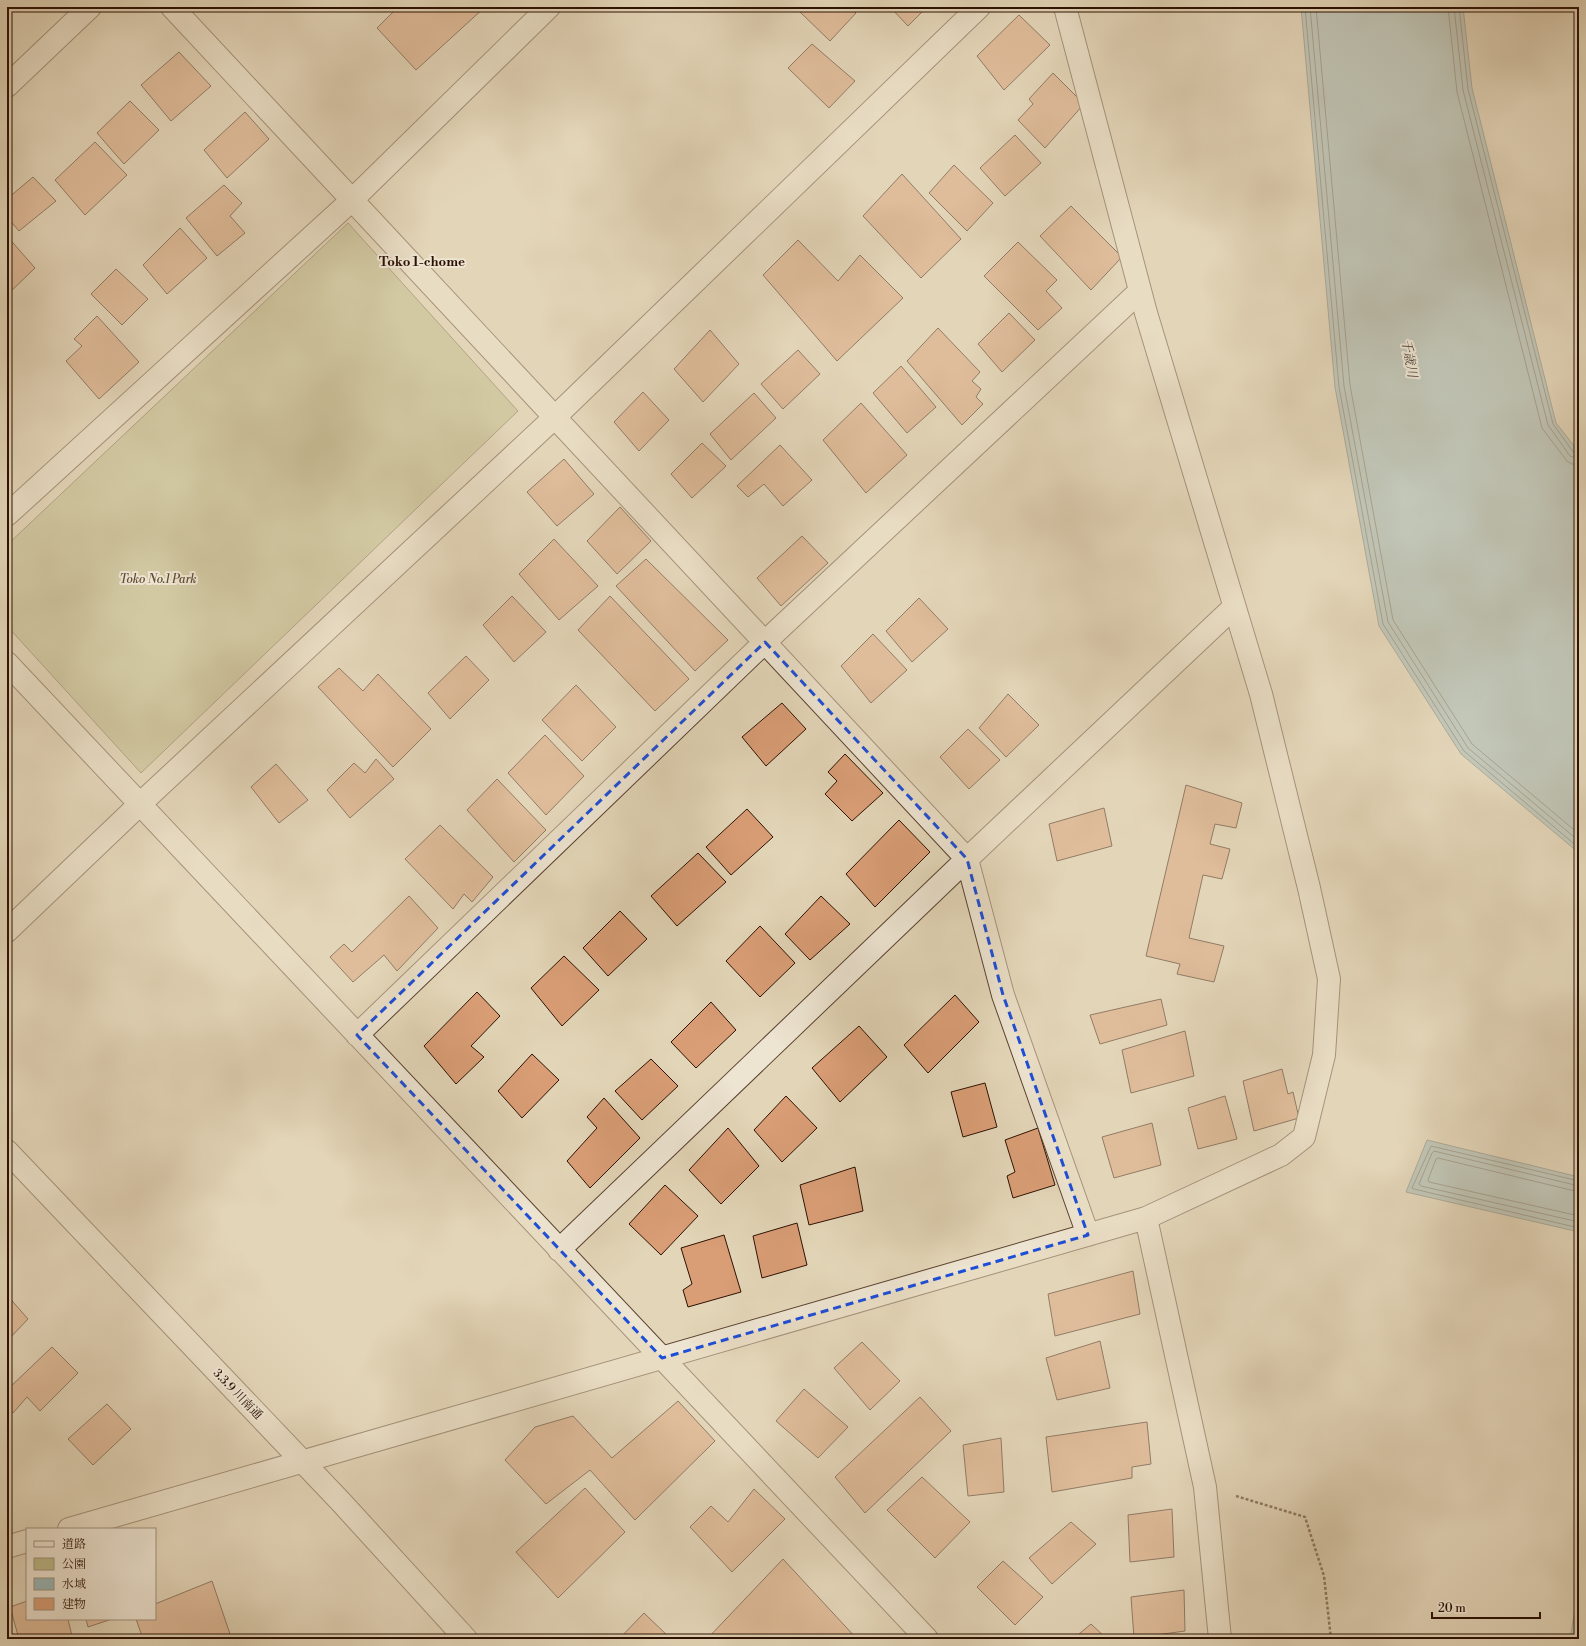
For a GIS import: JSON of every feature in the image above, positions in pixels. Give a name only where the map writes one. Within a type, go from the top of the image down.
[{"type":"street","points":[[7,86],[90,7]]},
{"type":"street","points":[[172,7],[967,859],[1003,995],[1088,1234]]},
{"type":"street","points":[[7,515],[352,200],[549,7]]},
{"type":"street","points":[[7,931],[140,804],[555,417],[979,7]]},
{"type":"street","points":[[72,1528],[1146,1218],[1281,1155],[1304,1137],[1324,1055],[1329,979],[1309,888],[1261,694],[1140,291],[1065,7]]},
{"type":"street","points":[[357,1035],[765,642],[1140,291]]},
{"type":"street","points":[[559,1250],[967,859],[1234,607]]},
{"type":"street","points":[[7,663],[927,1639]]},
{"type":"street","name":"3.3.9 川南通","points":[[7,1151],[303,1462],[466,1639]]},
{"type":"street","points":[[1146,1218],[1205,1487],[1220,1639]]},
{"type":"street","points":[[7,1547],[26,1541]]},
{"type":"path","points":[[1205,1487],[1305,1517],[1324,1576],[1331,1639]]},
{"type":"highlighted area","points":[[765,642],[967,859],[1003,995],[1088,1235],[662,1358],[357,1035]]},
{"type":"green space","name":"Toko No.1 Park","points":[[348,223],[518,411],[141,773],[7,626],[7,545]]},
{"type":"water","name":"千歳川","points":[[1301,7],[1463,7],[1472,88],[1556,423],[1579,452],[1579,853],[1461,754],[1379,626],[1335,387]]},
{"type":"water","points":[[1427,1140],[1579,1177],[1579,1232],[1406,1192]]},
{"type":"water","points":[[1579,1586],[1579,1639],[1570,1639]]},
{"type":"building","points":[[398,7],[485,7],[416,70],[377,28]]},
{"type":"building","points":[[803,7],[850,7],[856,13],[830,41],[799,11]]},
{"type":"building","points":[[890,7],[927,7],[908,26]]},
{"type":"building","points":[[1019,15],[1050,45],[1004,90],[977,56]]},
{"type":"building","points":[[812,44],[855,81],[829,108],[788,68]]},
{"type":"building","points":[[179,52],[211,86],[171,121],[141,85]]},
{"type":"building","points":[[1053,73],[1084,104],[1045,148],[1018,120],[1033,104],[1029,99]]},
{"type":"building","points":[[130,101],[159,130],[124,164],[97,133]]},
{"type":"building","points":[[245,112],[269,139],[227,178],[204,150]]},
{"type":"building","points":[[1015,135],[1041,163],[1005,196],[980,168]]},
{"type":"building","points":[[95,142],[127,175],[85,215],[55,180]]},
{"type":"building","points":[[954,165],[993,203],[967,231],[929,193]]},
{"type":"building","points":[[902,174],[961,239],[921,278],[863,216]]},
{"type":"building","points":[[33,177],[56,201],[19,231],[7,217],[7,199]]},
{"type":"building","points":[[224,185],[242,203],[230,216],[245,233],[217,256],[186,218]]},
{"type":"building","points":[[1071,206],[1122,257],[1091,290],[1040,236]]},
{"type":"building","points":[[180,228],[207,258],[167,294],[143,265]]},
{"type":"building","points":[[7,236],[35,268],[7,295]]},
{"type":"building","points":[[798,240],[838,281],[860,255],[903,298],[837,361],[763,275]]},
{"type":"building","points":[[1018,242],[1057,280],[1046,291],[1062,308],[1038,330],[984,276]]},
{"type":"building","points":[[116,269],[148,299],[122,325],[91,294]]},
{"type":"building","points":[[1009,313],[1035,340],[1002,372],[978,344]]},
{"type":"building","points":[[97,316],[139,362],[99,399],[66,361],[82,346],[74,339]]},
{"type":"building","points":[[938,328],[980,372],[972,381],[981,389],[976,397],[983,404],[962,425],[907,361]]},
{"type":"building","points":[[710,330],[739,364],[703,402],[674,369]]},
{"type":"building","points":[[798,350],[820,374],[783,409],[761,384]]},
{"type":"building","points":[[901,366],[936,407],[907,433],[873,393]]},
{"type":"building","points":[[643,392],[669,420],[639,451],[614,422]]},
{"type":"building","points":[[754,393],[776,418],[731,460],[710,434]]},
{"type":"building","points":[[861,403],[907,455],[866,493],[823,440]]},
{"type":"building","points":[[702,443],[726,466],[692,498],[671,474]]},
{"type":"building","points":[[780,445],[812,480],[783,506],[764,484],[748,497],[737,486]]},
{"type":"building","points":[[564,459],[594,494],[557,526],[527,492]]},
{"type":"building","points":[[620,507],[651,541],[617,574],[587,541]]},
{"type":"building","points":[[802,536],[828,563],[781,606],[757,578]]},
{"type":"building","points":[[554,539],[598,586],[559,620],[519,574]]},
{"type":"building","points":[[646,559],[728,640],[695,671],[616,586]]},
{"type":"building","points":[[512,596],[546,632],[514,662],[483,625]]},
{"type":"building","points":[[610,596],[689,679],[655,711],[578,630]]},
{"type":"building","points":[[919,598],[948,629],[912,662],[886,631]]},
{"type":"building","points":[[873,634],[907,670],[871,703],[841,666]]},
{"type":"building","points":[[466,656],[489,680],[450,719],[428,693]]},
{"type":"building","points":[[339,668],[363,691],[378,674],[431,729],[393,767],[318,687]]},
{"type":"building","points":[[576,685],[616,727],[582,761],[542,720]]},
{"type":"building","points":[[1008,694],[1039,725],[1006,757],[979,728]]},
{"type":"building","points":[[782,703],[806,729],[766,766],[742,737]]},
{"type":"building","points":[[968,729],[1000,760],[969,789],[940,757]]},
{"type":"building","points":[[545,735],[584,776],[546,815],[508,773]]},
{"type":"building","points":[[845,754],[883,793],[852,821],[825,794],[837,781],[828,772]]},
{"type":"building","points":[[376,759],[394,779],[350,818],[327,790],[354,763],[365,773]]},
{"type":"building","points":[[276,764],[308,800],[279,823],[251,787]]},
{"type":"building","points":[[497,779],[546,830],[514,862],[467,810]]},
{"type":"building","points":[[1186,785],[1242,803],[1236,828],[1215,824],[1210,844],[1230,849],[1222,879],[1203,875],[1189,938],[1224,946],[1214,982],[1177,974],[1180,964],[1146,956]]},
{"type":"building","points":[[1104,808],[1112,846],[1057,861],[1049,824]]},
{"type":"building","points":[[747,809],[773,837],[731,875],[706,847]]},
{"type":"building","points":[[899,820],[930,852],[875,907],[846,874]]},
{"type":"building","points":[[440,825],[493,877],[472,902],[464,894],[453,909],[405,859]]},
{"type":"building","points":[[698,853],[726,882],[677,926],[651,896]]},
{"type":"building","points":[[409,896],[438,928],[397,971],[384,955],[353,982],[330,957],[344,944],[352,952]]},
{"type":"building","points":[[821,896],[850,924],[810,960],[785,934]]},
{"type":"building","points":[[620,911],[647,939],[608,976],[583,948]]},
{"type":"building","points":[[760,926],[795,963],[760,997],[726,961]]},
{"type":"building","points":[[564,956],[599,990],[562,1026],[531,988]]},
{"type":"building","points":[[477,992],[500,1016],[471,1046],[484,1057],[456,1084],[424,1046]]},
{"type":"building","points":[[955,995],[979,1022],[928,1073],[904,1045]]},
{"type":"building","points":[[1161,999],[1167,1025],[1100,1044],[1090,1015]]},
{"type":"building","points":[[711,1002],[736,1030],[696,1068],[671,1042]]},
{"type":"building","points":[[859,1026],[887,1057],[840,1102],[812,1068]]},
{"type":"building","points":[[1185,1031],[1194,1076],[1131,1093],[1122,1050]]},
{"type":"building","points":[[532,1054],[559,1080],[522,1118],[498,1091]]},
{"type":"building","points":[[651,1059],[678,1086],[642,1120],[615,1091]]},
{"type":"building","points":[[1282,1069],[1288,1094],[1293,1092],[1299,1118],[1254,1131],[1243,1081]]},
{"type":"building","points":[[985,1083],[997,1127],[963,1137],[951,1092]]},
{"type":"building","points":[[786,1096],[817,1128],[782,1162],[754,1130]]},
{"type":"building","points":[[1225,1096],[1237,1139],[1198,1149],[1188,1108]]},
{"type":"building","points":[[604,1098],[640,1138],[590,1188],[567,1161],[597,1128],[587,1117]]},
{"type":"building","points":[[1152,1123],[1161,1165],[1114,1178],[1102,1137]]},
{"type":"building","points":[[728,1128],[759,1166],[721,1204],[689,1170]]},
{"type":"building","points":[[1038,1128],[1055,1185],[1013,1198],[1007,1176],[1015,1172],[1005,1140]]},
{"type":"building","points":[[855,1167],[863,1211],[809,1225],[800,1185]]},
{"type":"building","points":[[665,1185],[698,1216],[661,1255],[629,1224]]},
{"type":"building","points":[[797,1223],[807,1265],[762,1278],[753,1236]]},
{"type":"building","points":[[724,1235],[741,1292],[688,1307],[683,1290],[692,1284],[681,1248]]},
{"type":"building","points":[[1133,1271],[1140,1314],[1055,1336],[1048,1294]]},
{"type":"building","points":[[7,1295],[28,1319],[7,1341]]},
{"type":"building","points":[[1100,1341],[1110,1388],[1057,1400],[1046,1358]]},
{"type":"building","points":[[862,1342],[900,1381],[870,1410],[834,1368]]},
{"type":"building","points":[[52,1347],[78,1373],[40,1411],[27,1397],[13,1413],[7,1406],[7,1390]]},
{"type":"building","points":[[804,1389],[848,1427],[818,1458],[776,1421]]},
{"type":"building","points":[[920,1397],[951,1431],[865,1513],[835,1477]]},
{"type":"building","points":[[678,1401],[715,1441],[635,1520],[590,1470],[546,1504],[505,1460],[535,1427],[573,1416],[612,1458]]},
{"type":"building","points":[[107,1404],[131,1429],[93,1465],[68,1439]]},
{"type":"building","points":[[1147,1422],[1151,1464],[1132,1467],[1132,1478],[1052,1492],[1046,1437]]},
{"type":"building","points":[[1001,1438],[1004,1492],[968,1496],[963,1445]]},
{"type":"building","points":[[922,1477],[970,1522],[935,1558],[887,1510]]},
{"type":"building","points":[[585,1488],[625,1532],[558,1598],[516,1552]]},
{"type":"building","points":[[754,1489],[785,1519],[732,1572],[690,1527],[711,1506],[728,1522]]},
{"type":"building","points":[[1172,1509],[1174,1557],[1130,1562],[1128,1515]]},
{"type":"building","points":[[1071,1522],[1096,1544],[1052,1584],[1029,1558]]},
{"type":"building","points":[[783,1559],[857,1639],[707,1639]]},
{"type":"building","points":[[1003,1561],[1043,1597],[1015,1625],[977,1587]]},
{"type":"building","points":[[212,1581],[230,1634],[216,1639],[143,1639],[136,1620],[156,1620],[156,1604]]},
{"type":"building","points":[[1184,1590],[1185,1631],[1134,1638],[1131,1597]]},
{"type":"building","points":[[26,1601],[26,1620],[68,1620],[72,1636],[60,1639],[19,1639],[10,1607]]},
{"type":"building","points":[[644,1613],[671,1639],[619,1639]]},
{"type":"building","points":[[86,1620],[109,1620],[88,1627]]},
{"type":"building","points":[[1091,1624],[1107,1639],[1073,1639]]},
{"type":"district","name":"Toko 1-chome","points":[[422,261]]}]
